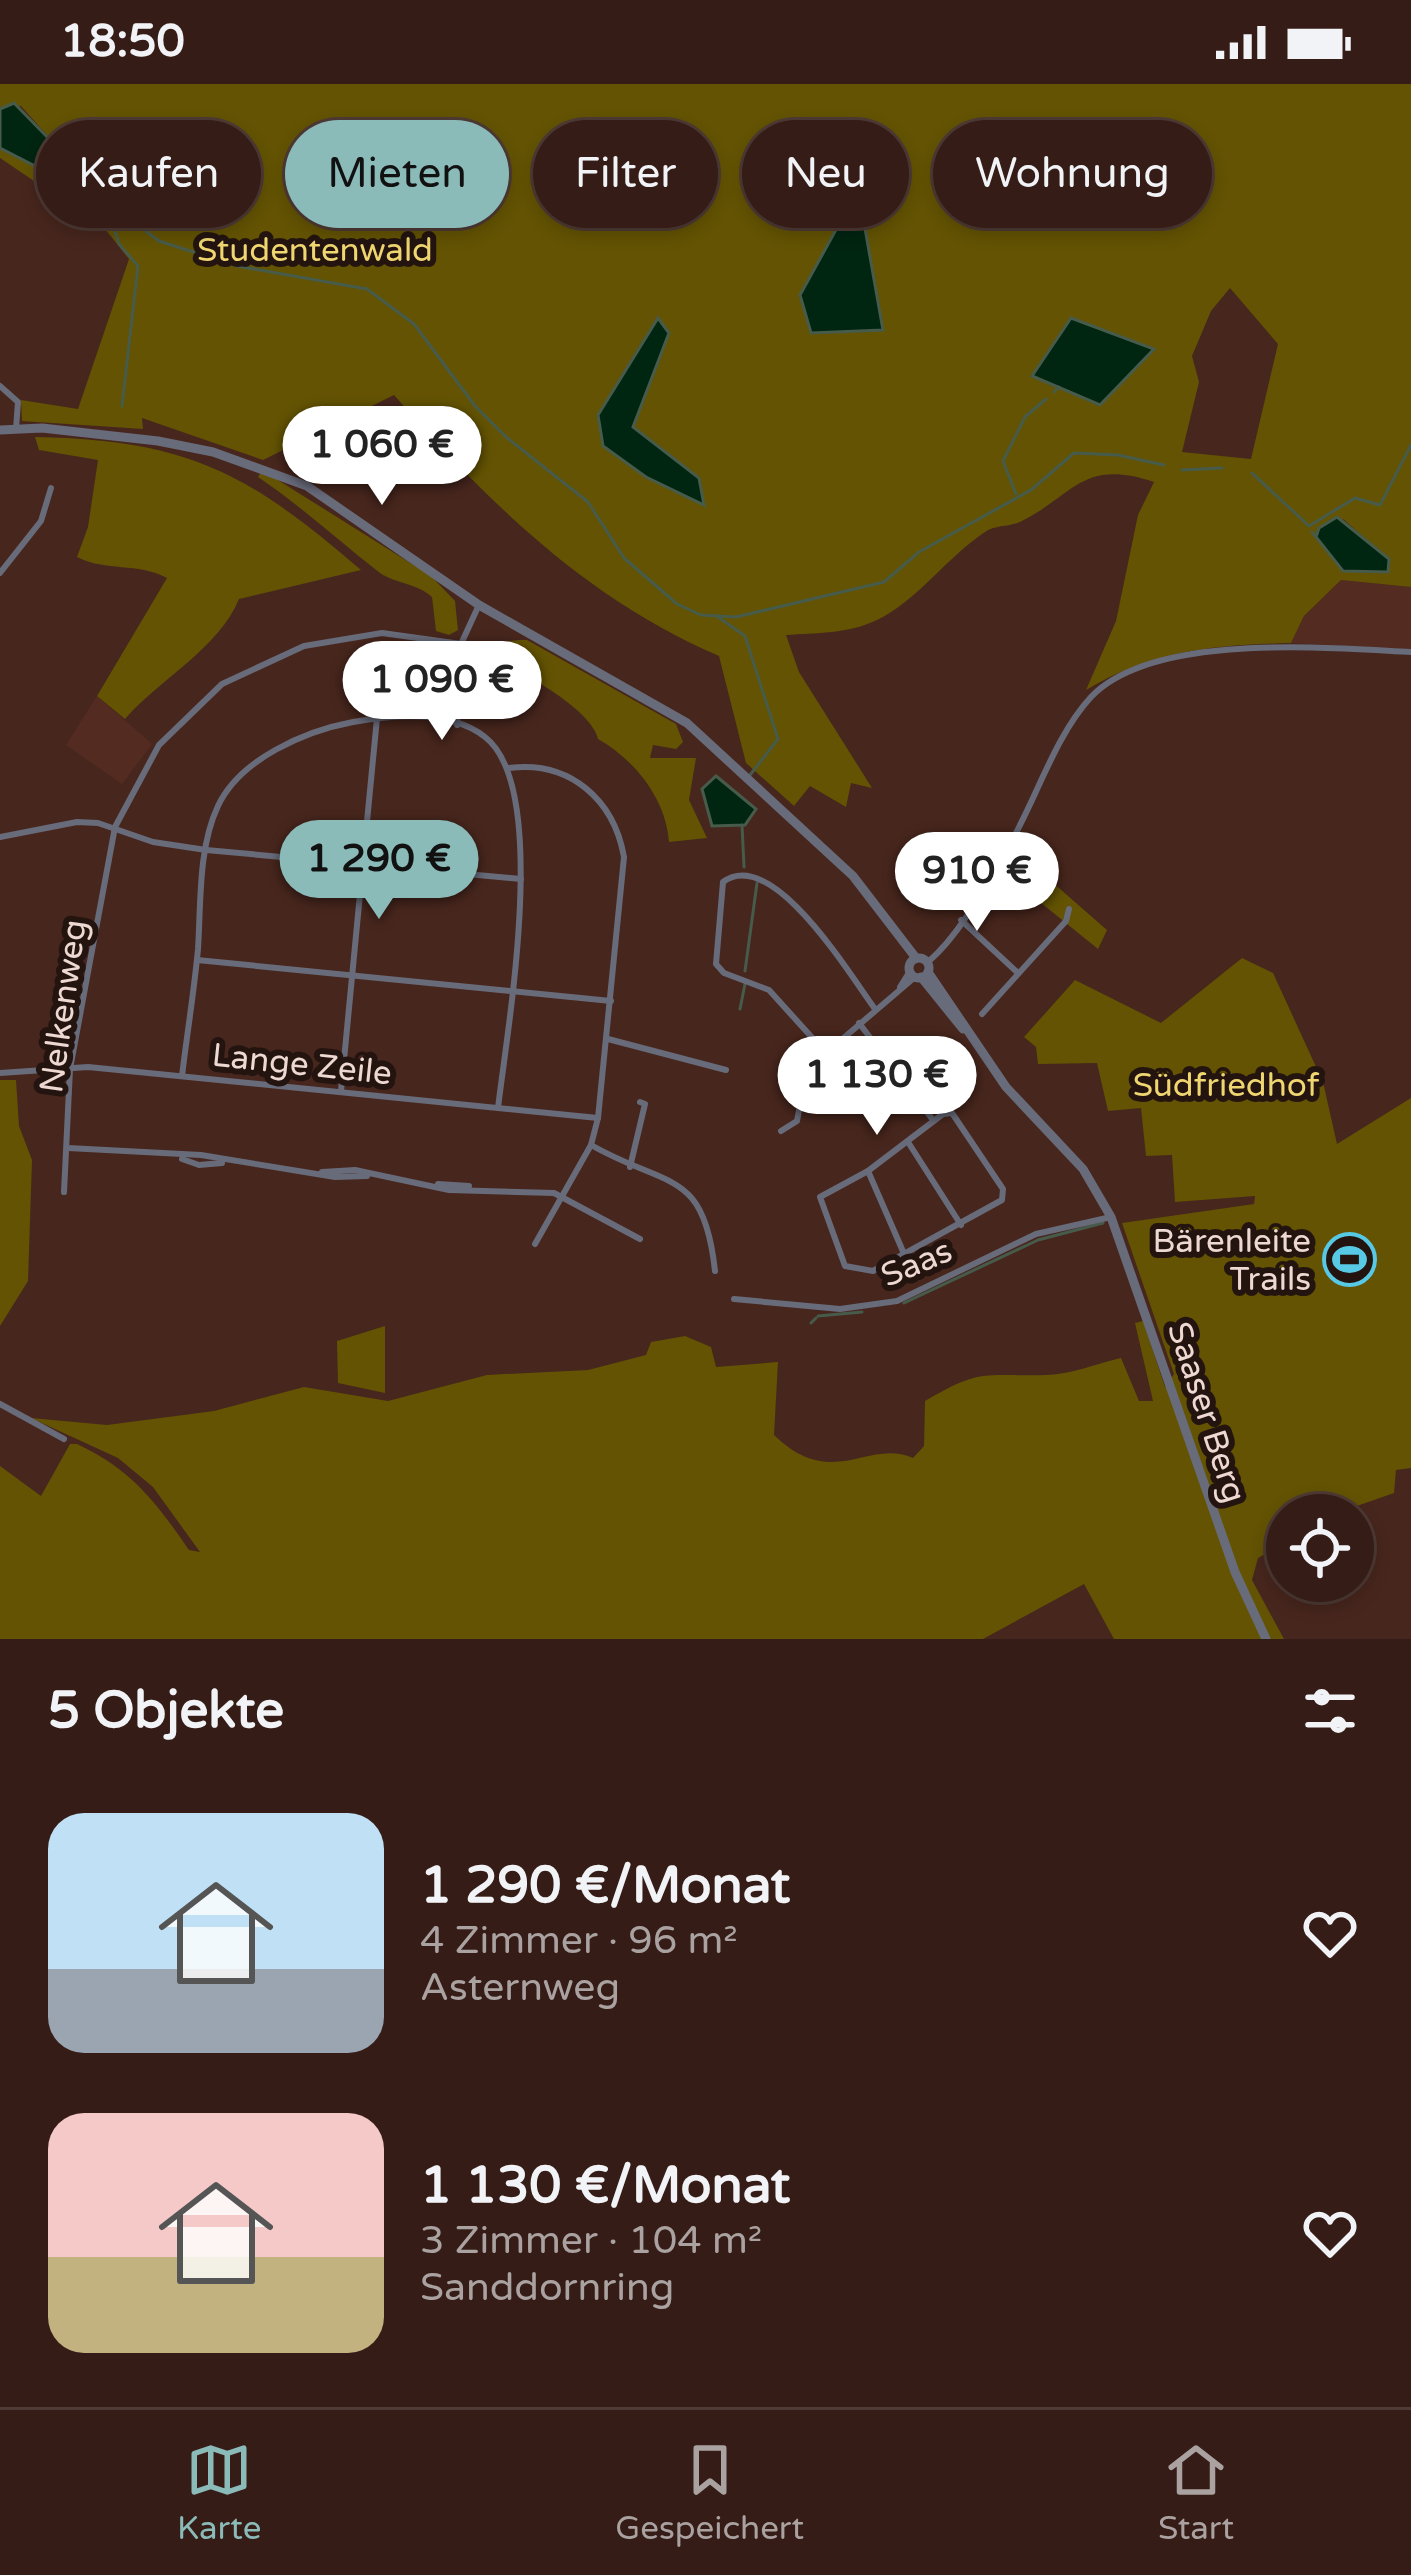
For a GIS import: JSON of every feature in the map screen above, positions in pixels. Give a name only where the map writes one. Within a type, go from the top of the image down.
[{"type":"street","points":[[0,386],[18,402],[16,429]]},
{"type":"street","name":"Saaser Berg","points":[[0,430],[98,433],[213,452],[307,486],[479,605],[687,723],[853,876],[1006,1087],[1083,1169],[1111,1217],[1234,1572],[1266,1639]]},
{"type":"street","points":[[0,573],[41,521],[51,488]]},
{"type":"street","points":[[457,725],[461,644],[479,605]]},
{"type":"street","name":"Nelkenweg","points":[[64,1192],[70,1069],[115,827],[159,745],[188,712],[250,667],[342,637],[406,633],[461,644]]},
{"type":"street","points":[[782,1131],[797,1121],[803,1089],[826,1053],[900,987],[961,920],[1017,831],[1081,711],[1115,677],[1140,666],[1220,653],[1289,648],[1411,652]]},
{"type":"street","points":[[182,1076],[206,850],[220,800],[258,762],[306,737],[376,718],[402,716],[457,725],[485,736],[509,768],[521,879],[498,1108]]},
{"type":"street","points":[[341,1091],[376,718]]},
{"type":"street","points":[[509,768],[534,766],[573,779],[604,802],[624,857],[608,1040],[592,1145],[535,1244]]},
{"type":"street","points":[[0,837],[77,822],[206,850],[521,879]]},
{"type":"street","points":[[826,1053],[769,990],[724,973],[716,964],[722,882],[731,875],[753,875],[788,897],[875,1009]]},
{"type":"street","points":[[982,1014],[1066,921],[1069,909]]},
{"type":"street","points":[[961,920],[1018,973]]},
{"type":"street","points":[[197,960],[611,1001]]},
{"type":"street","points":[[859,1023],[933,1120]]},
{"type":"street","points":[[608,1040],[726,1070]]},
{"type":"street","name":"Lange Zeile","points":[[0,1073],[70,1069],[182,1076],[598,1118]]},
{"type":"street","points":[[630,1167],[645,1104],[640,1102]]},
{"type":"street","points":[[943,1114],[958,1115],[1003,1189],[999,1204],[872,1271],[852,1270],[842,1260],[819,1200],[824,1191],[868,1171],[933,1120],[943,1114]]},
{"type":"street","points":[[908,1142],[961,1225]]},
{"type":"street","points":[[592,1145],[630,1167],[680,1180],[710,1225],[715,1271]]},
{"type":"street","points":[[68,1148],[179,1158],[201,1155],[335,1177],[438,1184],[449,1190],[471,1187],[563,1196],[640,1239]]},
{"type":"street","points":[[868,1171],[905,1256]]},
{"type":"street","name":"Saas","points":[[734,1299],[840,1309],[897,1301],[1036,1234],[1111,1217]]},
{"type":"street","points":[[0,1404],[64,1439]]},
{"type":"shaded area","points":[[14,103],[36,126],[36,166],[0,148],[0,109]]},
{"type":"shaded area","points":[[837,228],[865,228],[883,330],[811,333],[800,295]]},
{"type":"shaded area","points":[[658,318],[669,333],[633,427],[699,478],[704,505],[646,477],[603,446],[598,415]]},
{"type":"shaded area","points":[[1071,318],[1154,349],[1100,405],[1032,376]]},
{"type":"shaded area","points":[[1337,517],[1389,559],[1388,572],[1343,571],[1316,537],[1319,528]]},
{"type":"shaded area","points":[[1341,580],[1411,587],[1411,649],[1291,643],[1304,617]]},
{"type":"shaded area","points":[[97,696],[152,744],[122,784],[66,745]]},
{"type":"shaded area","points":[[716,776],[756,809],[745,825],[712,826],[702,789]]},
{"type":"green space","name":"Studentenwald","points":[[0,84],[1411,84],[1411,587],[1341,580],[1304,616],[1291,643],[1185,652],[1136,666],[1086,690],[1116,621],[1138,515],[1154,482],[1110,474],[1094,477],[1020,522],[985,532],[905,602],[877,620],[843,630],[786,635],[799,672],[872,788],[851,783],[846,807],[810,786],[794,806],[746,763],[719,656],[625,606],[542,544],[466,473],[394,395],[263,460],[142,418],[143,429],[22,421],[21,400],[78,409],[129,259],[104,228],[261,228],[261,120],[36,123],[21,106],[0,109]],"holes":[[[1230,288],[1278,344],[1251,459],[1182,452],[1199,382],[1192,356],[1211,311]],[[1343,519],[1389,559],[1343,571],[1330,554]]]},
{"type":"green space","points":[[0,148],[36,166],[36,182],[0,158]]},
{"type":"green space","points":[[35,437],[134,445],[213,468],[283,508],[361,570],[239,599],[204,648],[125,719],[97,696],[167,578],[77,557],[88,527],[98,460],[39,450]]},
{"type":"green space","points":[[262,470],[431,576],[455,601],[458,630],[449,635],[436,631],[432,597],[380,573],[258,477]]},
{"type":"green space","points":[[527,640],[676,724],[683,742],[676,749],[653,745],[650,758],[696,758],[689,800],[707,838],[669,842],[662,811],[646,782],[598,739],[587,720],[565,700],[518,673],[514,689],[479,672],[496,646]]},
{"type":"green space","points":[[1012,847],[1107,930],[1098,949],[999,869]]},
{"type":"green space","name":"Südfriedhof","points":[[1242,958],[1273,973],[1323,1082],[1337,1144],[1411,1098],[1411,1468],[1396,1470],[1394,1493],[1374,1500],[1374,1494],[1266,1494],[1266,1554],[1258,1558],[1252,1580],[1284,1639],[1114,1639],[1084,1584],[983,1639],[0,1639],[0,1466],[41,1496],[70,1444],[77,1444],[127,1476],[189,1550],[200,1552],[153,1487],[118,1458],[31,1418],[107,1425],[214,1411],[304,1387],[388,1401],[487,1375],[588,1370],[646,1355],[651,1342],[685,1336],[711,1347],[716,1367],[778,1362],[774,1435],[814,1460],[881,1454],[913,1458],[924,1446],[925,1401],[984,1376],[1054,1374],[1121,1358],[1139,1401],[1153,1401],[1135,1323],[1143,1321],[1165,1387],[1174,1374],[1122,1223],[1254,1204],[1255,1196],[1175,1202],[1172,1155],[1146,1156],[1141,1108],[1108,1111],[1097,1063],[1038,1064],[1036,1047],[1024,1037],[1075,980],[1161,1023]]},
{"type":"green space","points":[[0,1080],[16,1080],[19,1126],[32,1160],[28,1281],[0,1326]]},
{"type":"green space","points":[[385,1326],[385,1393],[338,1383],[337,1341]]},
{"type":"waterway","points":[[114,228],[119,244],[138,266],[122,406]]},
{"type":"waterway","points":[[142,228],[159,241],[237,266],[367,289],[414,324],[475,406],[506,437],[588,502],[624,558],[677,604],[701,615],[736,617],[884,582],[919,552],[1031,490],[1074,453],[1118,455],[1164,465]]},
{"type":"waterway","points":[[1054,392],[1059,387]]},
{"type":"waterway","points":[[1016,494],[1003,461],[1025,417],[1046,399]]},
{"type":"waterway","points":[[1252,473],[1309,526],[1355,498],[1380,505],[1411,445]]},
{"type":"waterway","points":[[1182,470],[1222,468]]},
{"type":"waterway","points":[[1312,532],[1316,537]]},
{"type":"waterway","points":[[718,617],[745,636],[778,739],[750,775]]},
{"type":"waterway","points":[[742,825],[744,867]]},
{"type":"waterway","points":[[745,971],[757,883]]},
{"type":"waterway","points":[[740,1009],[745,984]]},
{"type":"waterway","points":[[904,1303],[1038,1240],[1103,1223]]},
{"type":"waterway","points":[[818,1316],[862,1312]]},
{"type":"waterway","points":[[811,1323],[816,1318]]},
{"type":"place","name":"Bärenleite Trails","points":[[1350,1259]]}]
